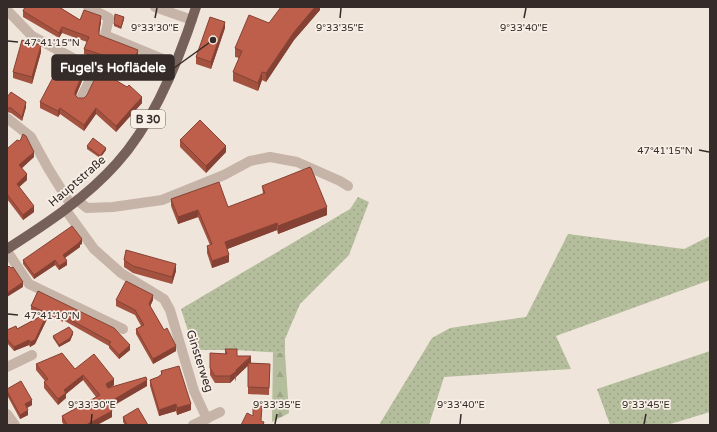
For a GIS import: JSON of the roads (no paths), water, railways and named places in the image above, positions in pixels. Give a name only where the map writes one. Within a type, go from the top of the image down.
[{"type":"main road","name":"Hauptstraße","points":[[7,250],[71,205],[96,184],[117,163],[140,133],[160,98],[175,64],[196,7]]},
{"type":"street","points":[[88,7],[109,18],[105,35],[175,64]]},
{"type":"street","points":[[154,7],[192,20]]},
{"type":"street","points":[[7,10],[32,36],[95,70],[81,98]]},
{"type":"street","points":[[7,118],[31,136],[48,168],[71,205],[87,208],[113,208],[162,200],[224,175],[250,161],[270,157],[297,162],[348,186]]},
{"type":"street","name":"Ginsterweg","points":[[71,205],[94,249],[121,273],[164,299],[170,310],[194,392],[207,419]]},
{"type":"street","name":"Hauptstraße","points":[[7,250],[29,284],[123,329]]},
{"type":"street","points":[[7,367],[32,355]]},
{"type":"street","points":[[193,425],[220,412]]},
{"type":"street","points":[[7,414],[15,425]]},
{"type":"place","name":"Fugel's Hoflädele","points":[[213,40]]}]
